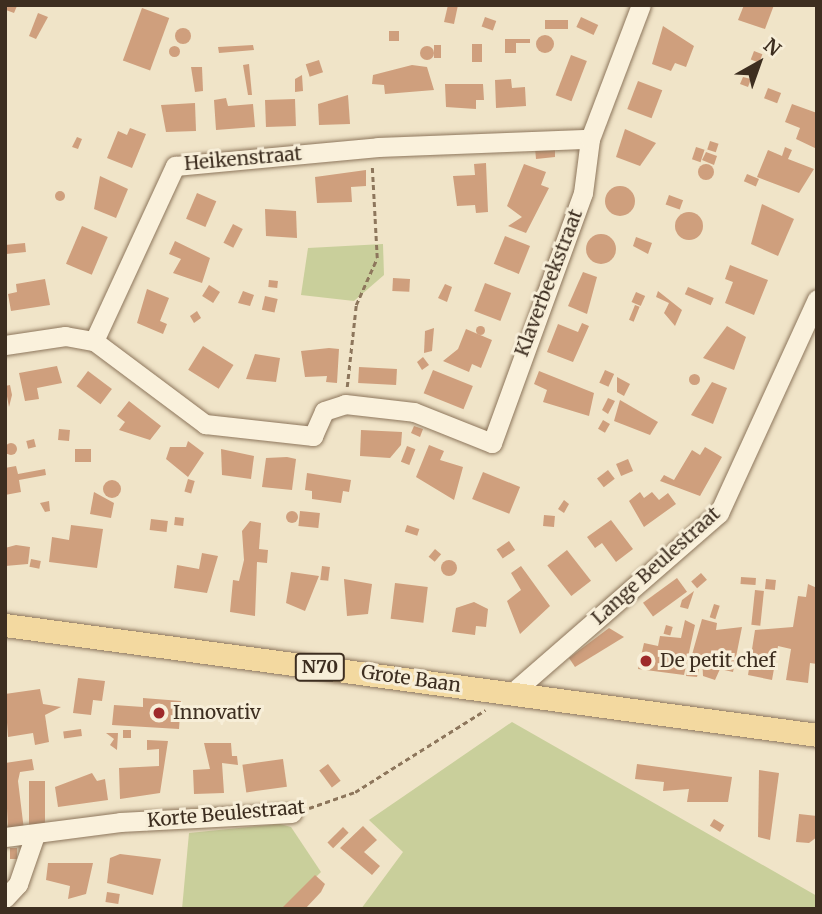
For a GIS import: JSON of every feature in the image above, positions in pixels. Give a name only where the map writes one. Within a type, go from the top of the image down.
[{"type":"main road","name":"Grote Baan","points":[[5,625],[817,735]]},
{"type":"street","name":"Klaverbeekstraat","points":[[345,404],[414,412],[492,443],[496,424],[583,193],[590,139],[641,5]]},
{"type":"street","points":[[374,147],[590,139]]},
{"type":"street","name":"Heikenstraat","points":[[94,341],[174,166],[374,147]]},
{"type":"street","name":"Lange Beulestraat","points":[[512,693],[719,513],[817,299]]},
{"type":"street","points":[[5,345],[65,336],[94,341],[205,424],[313,436],[324,411],[345,404]]},
{"type":"street","name":"Korte Beulestraat","points":[[5,837],[120,822],[292,813]]},
{"type":"street","points":[[5,898],[18,884],[34,835]]},
{"type":"path","points":[[345,404],[356,305],[377,258],[374,147]]},
{"type":"path","name":"Korte Beulestraat","points":[[292,813],[355,792],[512,693]]},
{"type":"green space","points":[[383,244],[384,275],[354,301],[301,295],[308,248]]},
{"type":"green space","points":[[512,722],[817,896],[817,909],[361,909],[403,852],[369,820]]},
{"type":"green space","points":[[280,824],[291,827],[321,872],[283,909],[182,909],[189,833]]},
{"type":"building","points":[[8,5],[17,6],[14,13],[6,10]]},
{"type":"building","points":[[448,5],[458,5],[454,24],[444,22]]},
{"type":"building","points":[[744,5],[774,5],[765,29],[738,20]]},
{"type":"building","points":[[142,8],[169,18],[150,71],[123,61]]},
{"type":"building","points":[[38,13],[48,17],[36,39],[29,36]]},
{"type":"building","points":[[485,17],[496,21],[493,31],[482,26]]},
{"type":"building","points":[[581,17],[598,25],[594,35],[576,27]]},
{"type":"building","points":[[545,20],[568,20],[568,29],[545,29]]},
{"type":"building","points":[[663,26],[694,46],[686,67],[675,63],[671,71],[652,64]]},
{"type":"building","points":[[180,28],[186,28],[191,36],[189,42],[180,44],[175,39],[175,33]]},
{"type":"building","points":[[389,31],[399,31],[399,41],[389,41]]},
{"type":"building","points":[[545,35],[551,38],[554,44],[551,50],[545,53],[539,50],[536,44],[539,38]]},
{"type":"building","points":[[505,39],[530,39],[530,43],[516,43],[516,53],[505,53]]},
{"type":"building","points":[[472,44],[482,44],[482,62],[472,62]]},
{"type":"building","points":[[174,45],[180,51],[174,57],[168,51]]},
{"type":"building","points":[[253,45],[254,50],[219,53],[218,47]]},
{"type":"building","points":[[434,45],[441,45],[441,58],[434,58]]},
{"type":"building","points":[[427,46],[432,48],[432,58],[427,60],[422,58],[420,53],[422,48]]},
{"type":"building","points":[[754,51],[762,54],[759,63],[751,59]]},
{"type":"building","points":[[571,55],[587,61],[571,101],[556,95]]},
{"type":"building","points":[[319,60],[323,72],[310,77],[306,64]]},
{"type":"building","points":[[249,64],[252,95],[248,95],[243,65]]},
{"type":"building","points":[[412,65],[427,67],[434,90],[385,94],[384,85],[372,84],[373,75]]},
{"type":"building","points":[[191,67],[202,67],[203,91],[195,92]]},
{"type":"building","points":[[302,75],[303,91],[295,92],[295,79]]},
{"type":"building","points":[[743,77],[751,79],[748,87],[740,84]]},
{"type":"building","points":[[511,79],[512,88],[525,87],[526,106],[496,108],[495,80]]},
{"type":"building","points":[[638,81],[662,90],[652,118],[627,109]]},
{"type":"building","points":[[445,84],[483,84],[484,100],[476,100],[476,109],[446,107]]},
{"type":"building","points":[[768,88],[781,93],[777,103],[764,98]]},
{"type":"building","points":[[348,95],[350,124],[319,125],[318,104]]},
{"type":"building","points":[[226,98],[228,106],[253,104],[255,127],[216,130],[214,100]]},
{"type":"building","points":[[295,99],[296,126],[266,127],[265,100]]},
{"type":"building","points":[[195,103],[196,131],[166,132],[161,105]]},
{"type":"building","points":[[792,104],[817,113],[817,149],[796,139],[800,128],[785,122]]},
{"type":"building","points":[[130,128],[146,134],[132,168],[107,158],[118,131],[127,135]]},
{"type":"building","points":[[625,129],[656,143],[640,166],[616,157]]},
{"type":"building","points":[[77,137],[82,139],[78,149],[72,147]]},
{"type":"building","points":[[710,141],[719,144],[716,152],[707,150]]},
{"type":"building","points":[[555,147],[555,157],[536,159],[535,148]]},
{"type":"building","points":[[696,147],[705,150],[701,162],[692,159]]},
{"type":"building","points":[[785,147],[792,150],[788,159],[814,169],[799,193],[757,177],[768,150],[782,156]]},
{"type":"building","points":[[706,152],[717,156],[714,165],[702,160]]},
{"type":"building","points":[[486,163],[488,212],[476,213],[475,205],[457,206],[453,176],[475,175],[474,164]]},
{"type":"building","points":[[524,164],[546,172],[541,185],[549,188],[526,233],[508,226],[522,217],[507,206]]},
{"type":"building","points":[[706,164],[712,166],[712,178],[706,180],[700,178],[698,172],[700,166]]},
{"type":"building","points":[[366,170],[366,186],[351,187],[352,202],[317,203],[315,177]]},
{"type":"building","points":[[747,174],[759,179],[756,186],[744,181]]},
{"type":"building","points":[[100,176],[128,189],[116,218],[94,209]]},
{"type":"building","points":[[620,186],[631,190],[635,201],[631,212],[620,216],[609,212],[605,201],[609,190]]},
{"type":"building","points":[[60,191],[64,192],[64,200],[60,201],[56,200],[55,196],[56,192]]},
{"type":"building","points":[[197,193],[216,201],[205,227],[186,219]]},
{"type":"building","points":[[669,195],[683,200],[680,210],[666,204]]},
{"type":"building","points":[[762,204],[794,219],[778,256],[751,244]]},
{"type":"building","points":[[265,209],[296,211],[297,238],[266,236]]},
{"type":"building","points":[[689,212],[699,216],[703,226],[699,236],[689,240],[679,236],[675,226],[679,216]]},
{"type":"building","points":[[233,224],[243,229],[233,248],[223,243]]},
{"type":"building","points":[[82,226],[108,237],[92,275],[66,264]]},
{"type":"building","points":[[601,234],[612,238],[616,249],[612,260],[601,264],[590,260],[586,249],[590,238]]},
{"type":"building","points":[[505,236],[530,246],[519,274],[494,264]]},
{"type":"building","points":[[636,237],[652,243],[648,254],[633,246]]},
{"type":"building","points":[[175,241],[210,258],[202,283],[173,273],[181,259],[169,254]]},
{"type":"building","points":[[25,243],[26,252],[6,254],[5,245]]},
{"type":"building","points":[[730,265],[768,280],[754,315],[725,303],[733,282],[725,279]]},
{"type":"building","points":[[583,272],[597,277],[587,314],[568,306]]},
{"type":"building","points":[[393,278],[410,279],[409,292],[392,291]]},
{"type":"building","points":[[45,279],[50,305],[11,311],[8,294],[17,292],[16,284]]},
{"type":"building","points":[[269,280],[278,281],[277,288],[268,287]]},
{"type":"building","points":[[485,283],[511,293],[500,321],[474,311]]},
{"type":"building","points":[[445,284],[452,287],[447,302],[438,298]]},
{"type":"building","points":[[209,285],[220,292],[213,303],[202,296]]},
{"type":"building","points":[[688,287],[714,298],[711,305],[685,294]]},
{"type":"building","points":[[147,289],[169,298],[160,321],[167,324],[163,334],[137,323]]},
{"type":"building","points":[[243,291],[254,295],[250,306],[238,303]]},
{"type":"building","points":[[658,291],[682,310],[675,326],[664,313],[669,303],[656,297]]},
{"type":"building","points":[[636,292],[645,296],[641,306],[632,302]]},
{"type":"building","points":[[265,296],[278,299],[275,313],[262,310]]},
{"type":"building","points":[[635,305],[640,307],[634,322],[629,320]]},
{"type":"building","points":[[197,311],[201,318],[194,323],[190,316]]},
{"type":"building","points":[[582,323],[589,326],[573,362],[547,352],[558,324],[578,332]]},
{"type":"building","points":[[480,325],[485,330],[480,335],[475,330]]},
{"type":"building","points":[[727,326],[746,337],[734,370],[703,358]]},
{"type":"building","points":[[434,328],[432,351],[424,353],[425,331]]},
{"type":"building","points":[[466,329],[492,340],[481,368],[472,364],[469,372],[443,361],[458,349]]},
{"type":"building","points":[[203,346],[234,365],[219,389],[188,370]]},
{"type":"building","points":[[339,349],[337,383],[326,382],[327,376],[305,377],[301,351]]},
{"type":"building","points":[[255,354],[280,358],[276,382],[246,379]]},
{"type":"building","points":[[423,357],[429,365],[422,370],[417,362]]},
{"type":"building","points":[[57,366],[62,383],[37,388],[39,399],[25,401],[19,373]]},
{"type":"building","points":[[359,367],[397,369],[396,385],[358,383]]},
{"type":"building","points":[[433,370],[473,386],[464,409],[424,393]]},
{"type":"building","points":[[605,370],[614,374],[608,387],[599,383]]},
{"type":"building","points":[[88,371],[112,389],[101,404],[77,386]]},
{"type":"building","points":[[539,371],[594,393],[589,416],[543,402],[547,390],[534,384]]},
{"type":"building","points":[[694,373],[700,379],[694,385],[688,379]]},
{"type":"building","points":[[617,377],[630,384],[624,396],[617,392]]},
{"type":"building","points":[[712,382],[727,388],[713,424],[691,415]]},
{"type":"building","points":[[10,385],[12,395],[9,407],[5,386]]},
{"type":"building","points":[[608,398],[615,401],[608,414],[602,410]]},
{"type":"building","points":[[620,400],[658,422],[650,435],[614,421]]},
{"type":"building","points":[[129,401],[161,426],[150,440],[119,430],[125,422],[117,416]]},
{"type":"building","points":[[603,420],[610,424],[605,433],[598,429]]},
{"type":"building","points":[[414,426],[423,429],[420,437],[411,433]]},
{"type":"building","points":[[59,429],[70,430],[69,441],[58,440]]},
{"type":"building","points":[[361,430],[402,432],[401,445],[390,458],[360,456]]},
{"type":"building","points":[[34,439],[36,447],[28,449],[26,441]]},
{"type":"building","points":[[188,441],[204,453],[188,477],[166,459],[170,447],[186,447]]},
{"type":"building","points":[[11,443],[17,449],[11,455],[5,449]]},
{"type":"building","points":[[429,445],[444,451],[440,460],[463,467],[454,500],[416,477]]},
{"type":"building","points":[[407,446],[415,449],[409,465],[401,462]]},
{"type":"building","points":[[705,447],[722,457],[700,496],[660,481],[664,475],[674,480],[692,450],[700,455]]},
{"type":"building","points":[[75,449],[91,449],[91,462],[75,462]]},
{"type":"building","points":[[221,449],[254,456],[251,479],[222,475]]},
{"type":"building","points":[[266,458],[296,459],[292,490],[262,487]]},
{"type":"building","points":[[628,459],[633,471],[621,476],[616,464]]},
{"type":"building","points":[[16,466],[18,474],[45,469],[46,475],[19,480],[21,492],[5,495],[5,468]]},
{"type":"building","points":[[608,470],[615,479],[604,487],[597,479]]},
{"type":"building","points":[[483,472],[520,487],[509,514],[472,499]]},
{"type":"building","points":[[307,473],[351,480],[349,492],[343,491],[341,503],[312,499],[312,491],[305,490]]},
{"type":"building","points":[[188,479],[195,481],[191,493],[184,491]]},
{"type":"building","points":[[112,480],[118,483],[121,489],[118,495],[112,498],[106,495],[103,489],[106,483]]},
{"type":"building","points":[[94,492],[114,503],[111,518],[90,514]]},
{"type":"building","points":[[640,492],[644,498],[652,492],[659,500],[668,493],[676,504],[644,527],[629,501]]},
{"type":"building","points":[[564,500],[569,504],[564,513],[558,509]]},
{"type":"building","points":[[49,501],[50,511],[45,512],[40,503]]},
{"type":"building","points":[[300,511],[320,513],[318,528],[298,526]]},
{"type":"building","points":[[287,512],[297,512],[297,522],[287,522]]},
{"type":"building","points":[[544,515],[555,516],[554,527],[543,526]]},
{"type":"building","points":[[175,517],[184,518],[183,526],[174,525]]},
{"type":"building","points":[[151,519],[168,521],[167,532],[150,530]]},
{"type":"building","points":[[611,520],[633,549],[616,562],[602,543],[595,548],[587,537]]},
{"type":"building","points":[[250,521],[261,523],[259,549],[268,550],[267,563],[257,562],[255,616],[230,612],[233,580],[239,581],[244,560],[242,531]]},
{"type":"building","points":[[71,525],[103,529],[97,568],[49,562],[52,537],[69,540]]},
{"type":"building","points":[[407,525],[419,529],[417,536],[405,532]]},
{"type":"building","points":[[509,541],[515,550],[503,559],[497,549]]},
{"type":"building","points":[[16,545],[30,547],[28,564],[5,566],[5,548]]},
{"type":"building","points":[[435,549],[441,554],[435,562],[429,557]]},
{"type":"building","points":[[567,550],[591,581],[571,596],[547,565]]},
{"type":"building","points":[[202,553],[218,556],[207,593],[174,588],[177,565],[199,569]]},
{"type":"building","points":[[31,559],[41,561],[39,569],[29,567]]},
{"type":"building","points":[[446,560],[452,560],[457,568],[455,574],[446,576],[441,571],[441,565]]},
{"type":"building","points":[[322,566],[330,567],[328,581],[320,580]]},
{"type":"building","points":[[521,566],[550,606],[520,634],[507,601],[521,590],[511,573]]},
{"type":"building","points":[[291,572],[319,576],[305,611],[286,603]]},
{"type":"building","points":[[701,573],[707,580],[697,588],[691,582]]},
{"type":"building","points":[[741,577],[756,578],[755,585],[741,584]]},
{"type":"building","points":[[677,578],[687,592],[653,616],[643,603]]},
{"type":"building","points":[[344,579],[372,584],[368,614],[347,616]]},
{"type":"building","points":[[766,579],[776,580],[775,590],[765,589]]},
{"type":"building","points":[[395,583],[428,587],[423,623],[391,619]]},
{"type":"building","points":[[808,584],[817,588],[817,664],[810,663],[808,683],[786,680],[791,649],[778,646],[772,680],[748,675],[755,630],[793,627],[798,596],[806,597]]},
{"type":"building","points":[[755,590],[764,591],[760,626],[751,625]]},
{"type":"building","points":[[694,591],[688,609],[680,607],[682,600]]},
{"type":"building","points":[[474,602],[488,609],[486,627],[476,626],[475,635],[452,632],[456,608]]},
{"type":"building","points":[[714,604],[720,606],[715,619],[710,617]]},
{"type":"building","points":[[702,619],[717,623],[716,630],[742,627],[733,672],[720,669],[715,680],[703,676],[702,656],[697,677],[686,676]]},
{"type":"building","points":[[685,620],[695,625],[684,675],[638,669],[644,643],[658,646],[660,636],[681,638]]},
{"type":"building","points":[[666,625],[673,627],[670,636],[664,634]]},
{"type":"building","points":[[609,628],[624,637],[575,667],[569,658]]},
{"type":"building","points":[[78,678],[105,681],[102,701],[93,700],[91,715],[73,713]]},
{"type":"building","points":[[40,689],[43,704],[61,707],[45,715],[49,742],[35,745],[33,733],[8,737],[5,694]]},
{"type":"building","points":[[143,698],[181,701],[179,729],[112,725],[114,705],[143,707]]},
{"type":"building","points":[[81,729],[82,736],[64,738],[63,732]]},
{"type":"building","points":[[123,730],[131,730],[131,738],[123,738]]},
{"type":"building","points":[[106,733],[118,733],[117,750],[110,745],[114,739]]},
{"type":"building","points":[[147,740],[168,741],[160,793],[120,799],[119,768],[159,766],[159,749],[147,750]]},
{"type":"building","points":[[204,743],[231,743],[232,756],[237,756],[238,765],[222,763],[224,793],[194,794],[193,770],[210,769]]},
{"type":"building","points":[[32,759],[34,770],[20,772],[18,781],[24,830],[8,831],[5,763]]},
{"type":"building","points":[[283,759],[287,787],[246,792],[242,765]]},
{"type":"building","points":[[328,764],[341,781],[332,787],[319,771]]},
{"type":"building","points":[[637,764],[732,777],[728,802],[687,802],[689,789],[663,791],[664,782],[635,779]]},
{"type":"building","points":[[759,770],[779,773],[770,840],[758,837]]},
{"type":"building","points":[[92,773],[97,781],[105,779],[108,800],[58,807],[55,787]]},
{"type":"building","points":[[29,781],[45,781],[45,828],[29,828]]},
{"type":"building","points":[[799,814],[817,816],[817,837],[809,843],[796,842]]},
{"type":"building","points":[[714,819],[724,825],[720,832],[710,826]]},
{"type":"building","points":[[363,826],[377,840],[364,852],[380,866],[372,875],[340,848]]},
{"type":"building","points":[[343,827],[349,833],[333,848],[327,843]]},
{"type":"building","points":[[10,848],[17,848],[17,859],[10,859]]},
{"type":"building","points":[[120,854],[161,859],[153,895],[107,883],[110,858]]},
{"type":"building","points":[[48,863],[93,863],[86,894],[68,899],[70,886],[46,880]]},
{"type":"building","points":[[315,875],[325,884],[305,909],[281,909]]},
{"type":"building","points":[[107,892],[120,894],[118,904],[105,902]]},
{"type":"place","name":"De petit chef","points":[[646,661]]},
{"type":"place","name":"Innovativ","points":[[159,713]]}]
